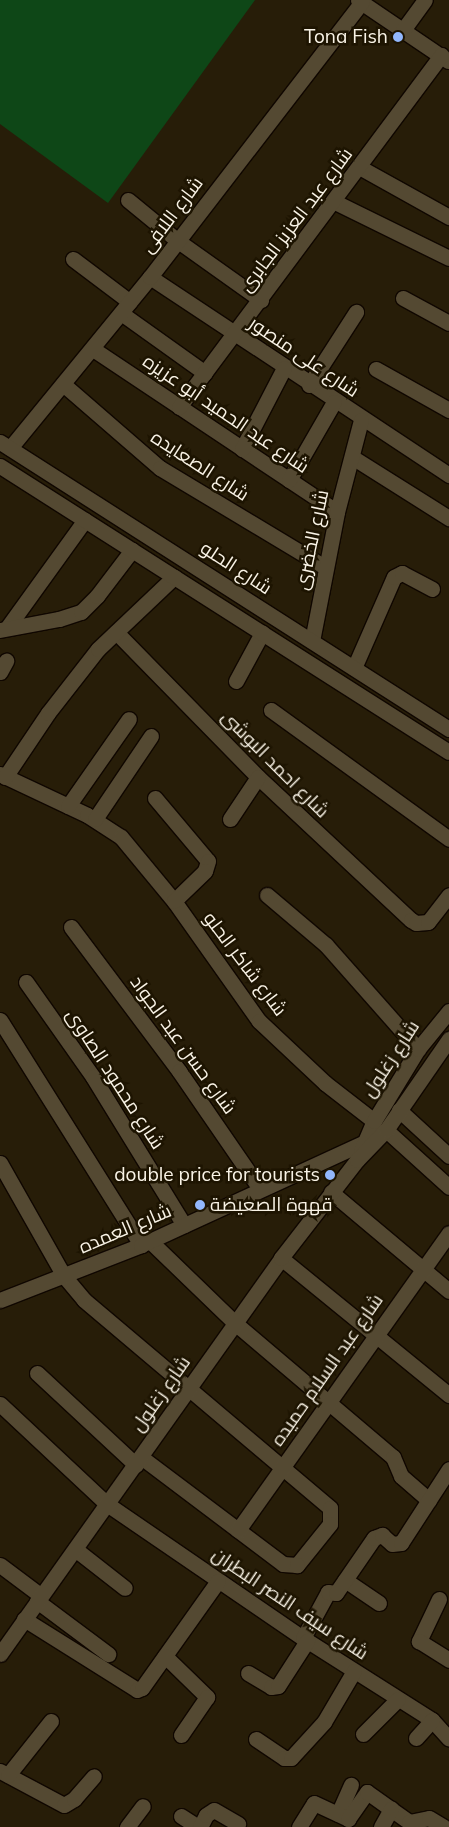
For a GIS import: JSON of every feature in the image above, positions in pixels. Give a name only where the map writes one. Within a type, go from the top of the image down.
[{"type":"street","points":[[403,30],[425,0]]},
{"type":"street","points":[[360,1],[445,58]]},
{"type":"street","name":"شارع اللافى","points":[[5,445],[63,384],[150,277],[360,1]]},
{"type":"street","name":"شارع عبد العزيز الجابرى","points":[[179,408],[445,58]]},
{"type":"street","points":[[360,168],[449,217]]},
{"type":"street","points":[[128,200],[178,241],[261,300]]},
{"type":"street","points":[[335,202],[449,258]]},
{"type":"street","points":[[73,259],[126,307],[205,373]]},
{"type":"street","name":"شارع على منصور","points":[[150,277],[361,420],[449,475]]},
{"type":"street","points":[[403,298],[449,323]]},
{"type":"street","points":[[309,385],[356,312]]},
{"type":"street","name":"شارع عبد الحميد أبو عزيزه","points":[[92,349],[337,512]]},
{"type":"street","points":[[242,449],[284,368]]},
{"type":"street","points":[[376,369],[449,410]]},
{"type":"street","name":"شارع الصعايده","points":[[63,384],[160,468],[326,567]]},
{"type":"street","points":[[288,480],[334,402]]},
{"type":"street","name":"شارع الخضرى","points":[[312,641],[337,512],[361,420]]},
{"type":"street","name":"شارع الحلو","points":[[5,445],[449,729]]},
{"type":"street","points":[[352,457],[449,518]]},
{"type":"street","points":[[0,466],[449,752]]},
{"type":"street","points":[[4,629],[85,520]]},
{"type":"street","points":[[4,629],[64,618],[81,612],[94,600],[132,550]]},
{"type":"street","points":[[354,668],[394,577],[402,573],[432,589]]},
{"type":"street","points":[[3,776],[73,680],[116,632],[174,576]]},
{"type":"street","name":"شارع احمد البوشى","points":[[116,632],[258,777],[411,920],[416,923],[428,922],[449,895]]},
{"type":"street","points":[[236,681],[262,633]]},
{"type":"street","points":[[271,710],[449,839]]},
{"type":"street","points":[[68,806],[129,718]]},
{"type":"street","points":[[95,819],[151,736]]},
{"type":"street","name":"شارع شاكر الحلو","points":[[3,776],[95,819],[121,837],[174,901],[259,1021],[325,1083],[380,1126],[449,1187]]},
{"type":"street","points":[[230,819],[258,777]]},
{"type":"street","points":[[155,798],[208,861],[205,871],[174,901]]},
{"type":"street","points":[[267,895],[326,945],[418,1050]]},
{"type":"street","name":"شارع حسن عبد الجواد","points":[[71,927],[179,1071],[260,1189]]},
{"type":"street","name":"شارع محمود الصاوى","points":[[26,982],[92,1077],[184,1225]]},
{"type":"street","name":"شارع زغلول","points":[[0,1654],[38,1598],[139,1461],[281,1258],[358,1160],[380,1126],[418,1050],[449,1010]]},
{"type":"street","points":[[0,1020],[146,1243],[236,1324],[393,1457],[402,1476],[428,1500]]},
{"type":"street","name":"شارع زغلول","points":[[380,1126],[399,1110],[449,1039]]},
{"type":"street","points":[[399,1110],[449,1156]]},
{"type":"street","name":"شارع العمده","points":[[0,1300],[146,1243],[260,1189],[369,1143]]},
{"type":"street","points":[[0,1163],[64,1276],[84,1300],[188,1390],[330,1508],[330,1524],[297,1565],[283,1564],[139,1461],[37,1372]]},
{"type":"street","points":[[331,1192],[449,1291]]},
{"type":"street","name":"شارع عبد السلام حميده","points":[[238,1530],[449,1233]]},
{"type":"street","points":[[281,1258],[449,1395]]},
{"type":"street","name":"شارع سيف النصر البطران","points":[[0,1404],[107,1504],[305,1640],[432,1720],[448,1733]]},
{"type":"street","points":[[248,1673],[271,1688],[278,1686],[305,1640],[328,1592],[336,1593],[377,1536],[382,1535],[395,1545],[401,1542],[449,1469]]},
{"type":"street","points":[[75,1548],[125,1588]]},
{"type":"street","points":[[0,1565],[108,1654]]},
{"type":"street","points":[[345,1580],[379,1603]]},
{"type":"street","points":[[24,1619],[136,1690],[142,1688],[218,1581]]},
{"type":"street","points":[[438,1599],[419,1641],[449,1660]]},
{"type":"street","points":[[165,1656],[207,1697],[180,1736]]},
{"type":"street","points":[[256,1738],[284,1758],[291,1758],[324,1722],[354,1671]]},
{"type":"street","points":[[363,1734],[398,1699]]},
{"type":"street","points":[[416,1738],[432,1720]]},
{"type":"street","points":[[51,1721],[4,1773],[64,1805],[74,1799],[94,1776]]},
{"type":"street","points":[[338,1814],[351,1785]]},
{"type":"street","points":[[298,1827],[316,1802],[349,1818],[367,1792],[409,1822],[429,1818],[444,1827]]},
{"type":"street","points":[[127,1827],[143,1806]]},
{"type":"street","points":[[381,1827],[391,1809]]},
{"type":"street","points":[[181,1816],[199,1827],[206,1815],[214,1810],[238,1824]]},
{"type":"green space","points":[[0,0],[255,0],[108,203],[0,124]]},
{"type":"place","name":"Tona Fish","points":[[398,37]]},
{"type":"place","name":"double price for tourists","points":[[330,1175]]},
{"type":"place","name":"قهوة الصعيضة","points":[[200,1205]]}]
